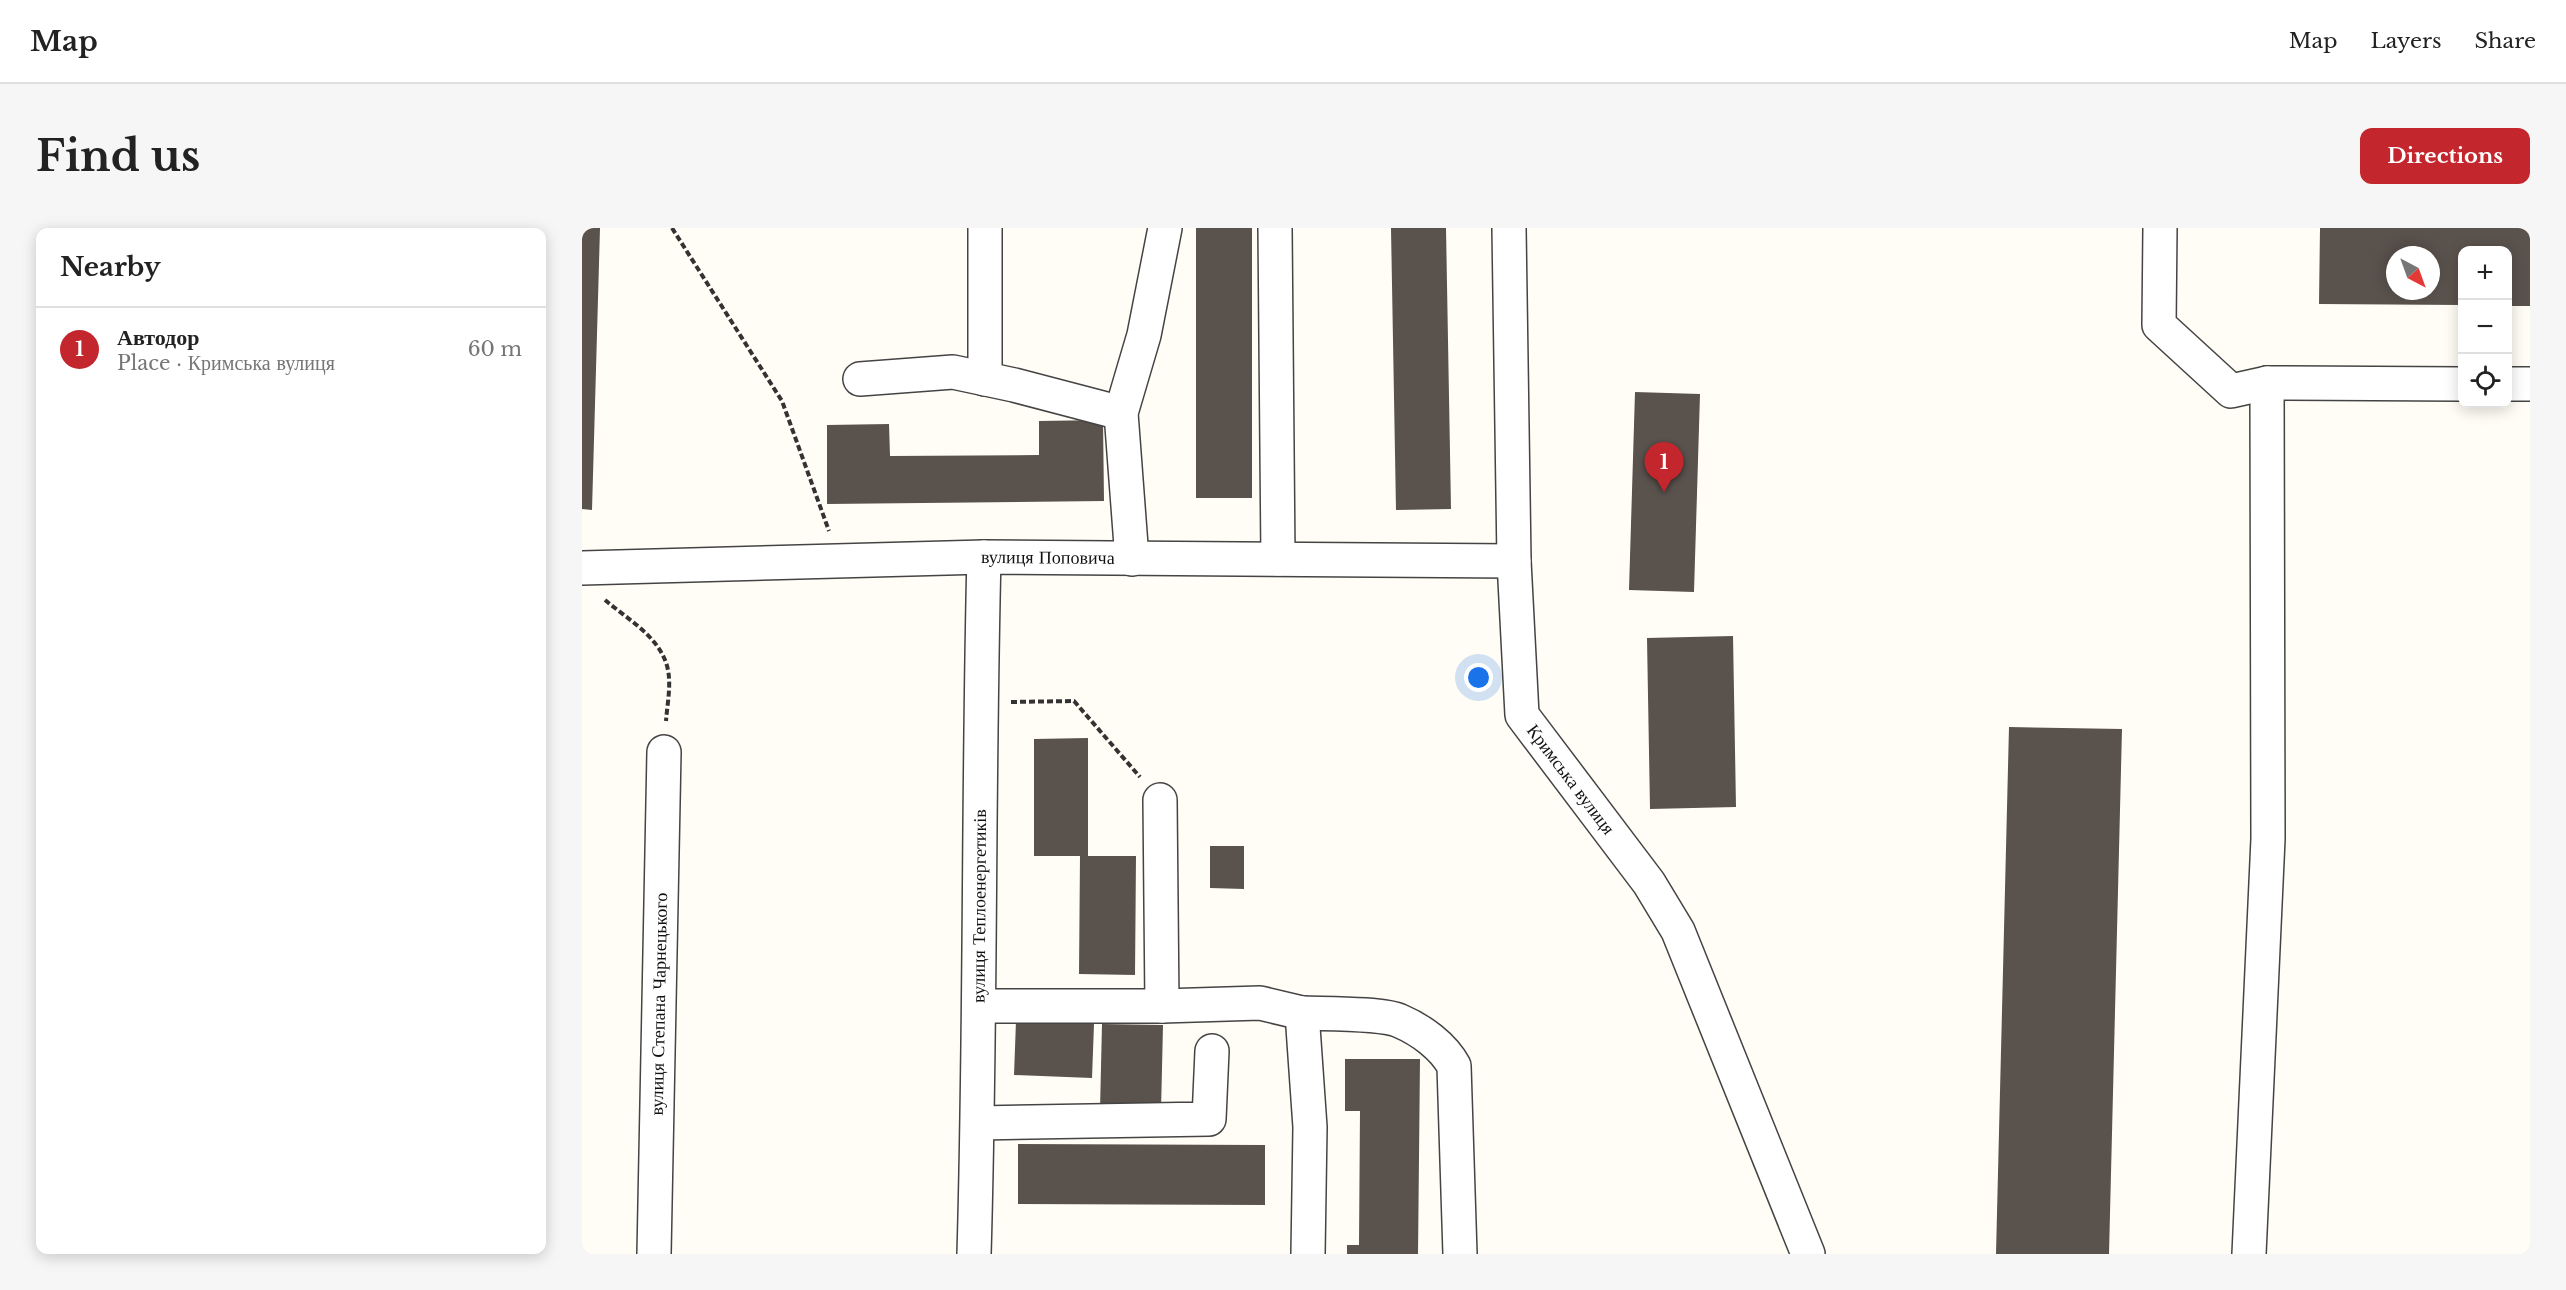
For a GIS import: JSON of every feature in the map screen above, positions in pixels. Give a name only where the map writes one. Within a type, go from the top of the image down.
[{"type":"street","points":[[985,228],[985,379]]},
{"type":"street","points":[[1132,559],[1121,412],[1144,335],[1165,228]]},
{"type":"street","points":[[1275,228],[1278,559]]},
{"type":"street","name":"Кримська вулиця","points":[[1509,228],[1514,561],[1522,715],[1649,883],[1678,931],[1808,1254]]},
{"type":"street","points":[[2160,228],[2159,325],[2230,392],[2267,383],[2458,384]]},
{"type":"street","points":[[860,379],[953,372],[1121,412]]},
{"type":"street","points":[[2249,1254],[2268,839],[2267,383]]},
{"type":"street","points":[[2512,384],[2530,384]]},
{"type":"street","name":"вулиця Поповича","points":[[593,568],[984,557],[1514,561]]},
{"type":"street","name":"вулиця Теплоенергетиків","points":[[974,1254],[978,1123],[980,702],[984,557]]},
{"type":"street","name":"вулиця Степана Чарнецького","points":[[654,1254],[663,752]]},
{"type":"street","points":[[1160,800],[1162,1006]]},
{"type":"street","points":[[979,1006],[1162,1006],[1260,1002],[1302,1013],[1399,1020],[1434,1042],[1454,1066],[1460,1254]]},
{"type":"street","points":[[1302,1013],[1310,1127],[1308,1254]]},
{"type":"street","points":[[978,1123],[1209,1119],[1212,1051]]},
{"type":"path","points":[[672,228],[782,401],[829,533]]},
{"type":"path","points":[[593,568],[603,598],[657,643],[666,658],[670,679],[663,752]]},
{"type":"path","points":[[980,702],[1074,701],[1160,800]]},
{"type":"building","points":[[582,228],[600,228],[592,510],[582,509]]},
{"type":"building","points":[[1196,228],[1252,228],[1252,498],[1196,498]]},
{"type":"building","points":[[1391,228],[1446,228],[1451,509],[1396,510]]},
{"type":"building","points":[[2320,228],[2530,228],[2530,306],[2512,306],[2512,246],[2458,246],[2458,305],[2319,304]]},
{"type":"building","points":[[1635,392],[1700,394],[1694,592],[1629,590]]},
{"type":"building","points":[[1103,420],[1104,501],[827,504],[827,425],[889,424],[890,456],[1039,455],[1039,421]]},
{"type":"building","points":[[1733,636],[1736,807],[1650,809],[1647,638]]},
{"type":"building","points":[[2009,727],[2122,729],[2109,1254],[1996,1254]]},
{"type":"building","points":[[1088,738],[1088,856],[1136,856],[1135,975],[1079,974],[1080,856],[1034,856],[1034,739]]},
{"type":"building","points":[[1210,846],[1244,846],[1244,889],[1210,888]]},
{"type":"building","points":[[1016,1021],[1094,1024],[1092,1078],[1014,1075]]},
{"type":"building","points":[[1102,1024],[1163,1025],[1161,1111],[1100,1110]]},
{"type":"building","points":[[1345,1059],[1420,1059],[1418,1254],[1347,1254],[1347,1245],[1359,1245],[1360,1111],[1345,1111]]},
{"type":"building","points":[[1018,1144],[1265,1145],[1265,1205],[1018,1204]]},
{"type":"place","name":"Автодор","points":[[1664,492]]}]
